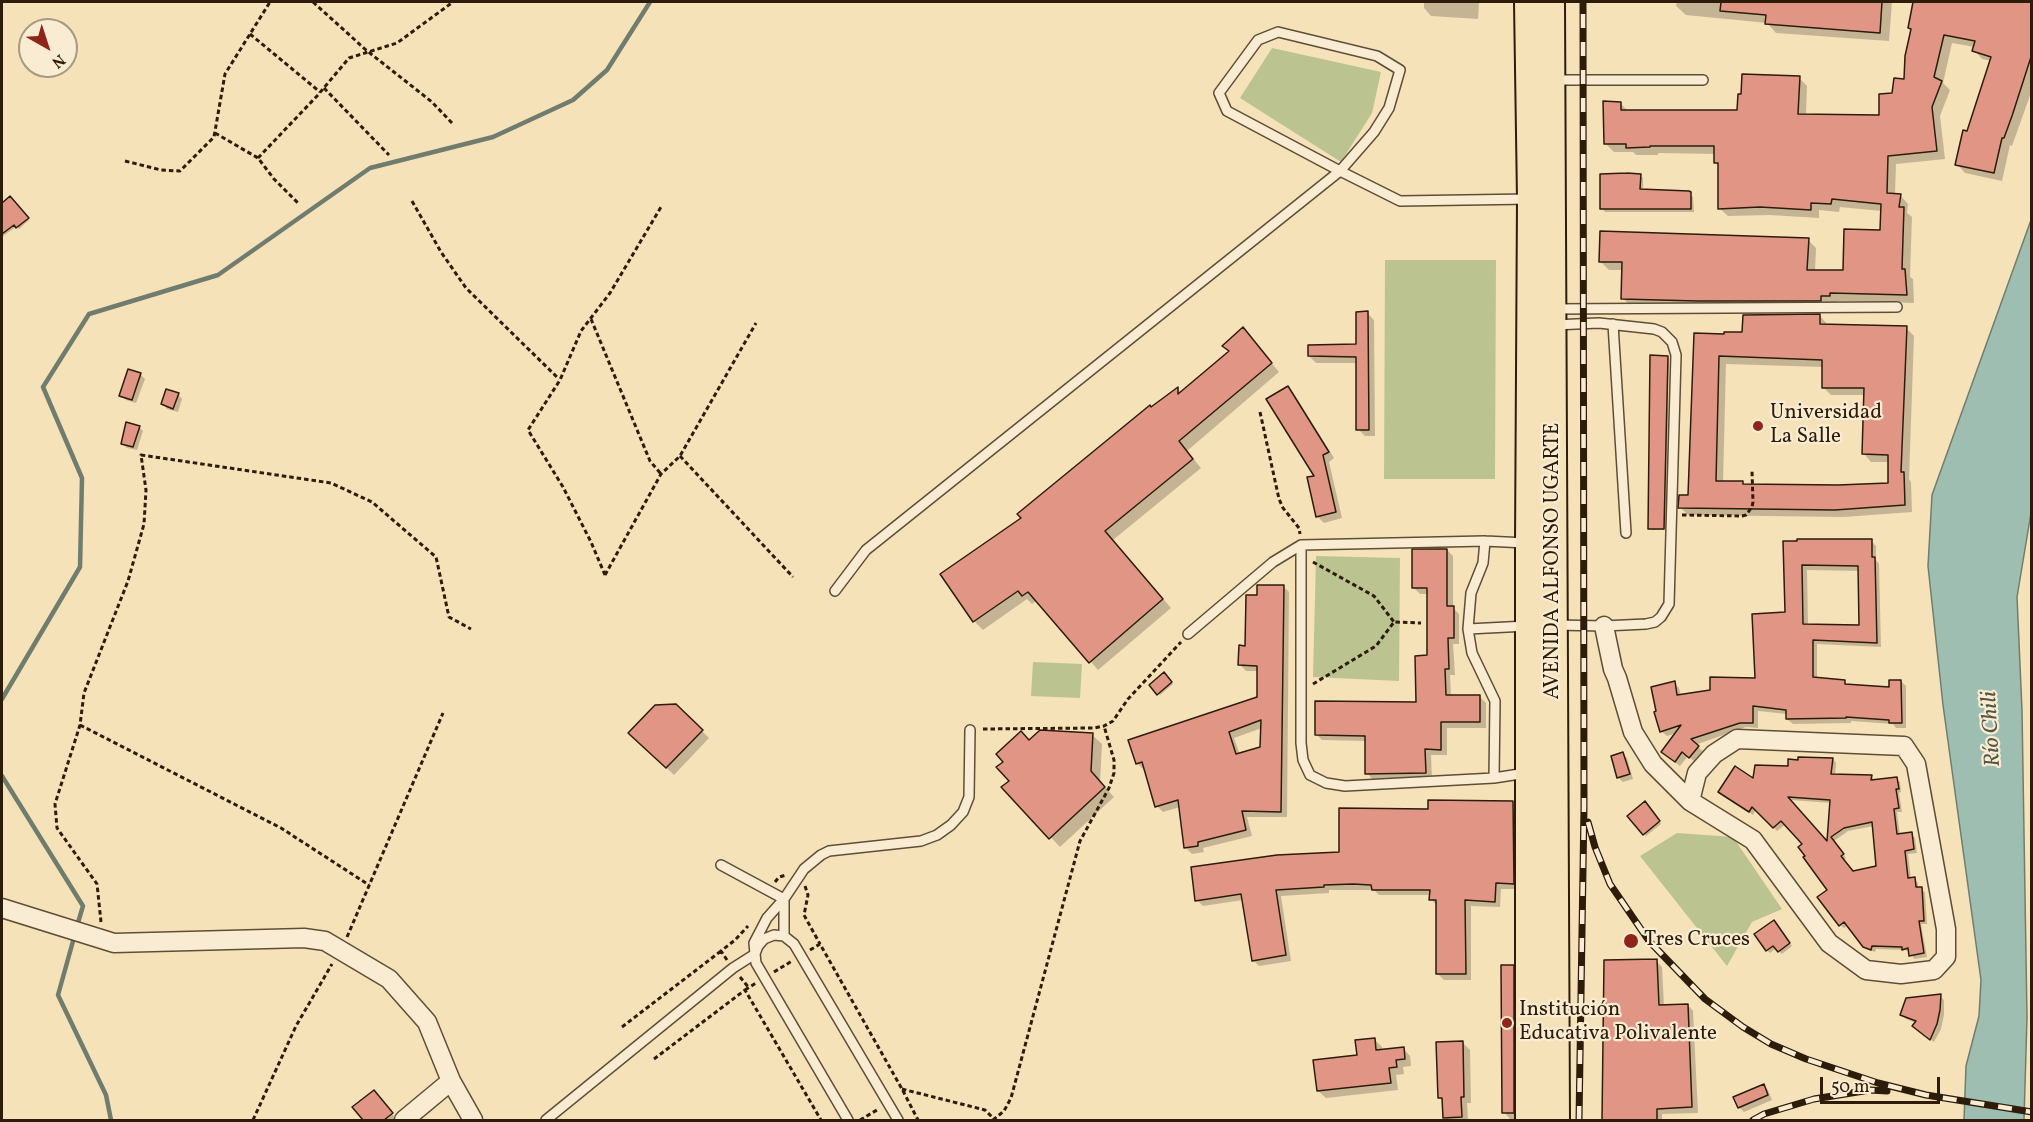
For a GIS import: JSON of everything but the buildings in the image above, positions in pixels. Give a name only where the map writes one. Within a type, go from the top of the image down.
[{"type":"main road","name":"AVENIDA ALFONSO UGARTE","points":[[1529,2],[1540,80],[1542,318],[1542,772],[1530,1120]]},
{"type":"main road","name":"AVENIDA ALFONSO UGARTE","points":[[1540,80],[1550,2]]},
{"type":"main road","name":"AVENIDA ALFONSO UGARTE","points":[[1542,772],[1555,1120]]},
{"type":"street","points":[[1604,626],[1613,669],[1633,732],[1653,764],[1690,801],[1753,840],[1829,943],[1866,970],[1901,974],[1935,970],[1946,957],[1946,929],[1916,764],[1904,746],[1737,739],[1714,754],[1697,772],[1690,801]]},
{"type":"street","points":[[2,908],[114,943],[304,938],[325,941],[389,979],[427,1022],[451,1081],[473,1120]]},
{"type":"street","points":[[404,1120],[451,1081]]},
{"type":"lane","points":[[835,591],[866,550],[1340,171],[1374,132],[1389,108],[1400,70],[1377,56],[1278,32],[1258,40],[1219,93],[1227,111],[1340,171],[1400,201],[1541,199]]},
{"type":"lane","points":[[1540,80],[1703,80]]},
{"type":"lane","points":[[1542,318],[1897,307]]},
{"type":"lane","points":[[1468,629],[1542,625],[1646,624],[1655,622],[1666,609],[1670,594],[1676,355],[1672,342],[1662,332],[1654,329],[1542,318]]},
{"type":"lane","points":[[1613,324],[1626,533]]},
{"type":"lane","points":[[1188,634],[1273,562],[1301,544],[1485,541],[1542,543]]},
{"type":"lane","points":[[1485,541],[1484,562],[1472,593],[1468,629],[1472,653],[1495,700],[1494,778]]},
{"type":"lane","points":[[1301,544],[1301,743],[1310,775],[1326,783],[1345,786],[1494,778],[1542,772]]},
{"type":"lane","points":[[848,1120],[756,963],[754,943],[767,918],[784,899],[804,869],[829,851],[921,840],[937,835],[951,825],[963,812],[969,797],[970,730]]},
{"type":"lane","points":[[721,865],[784,899]]},
{"type":"lane","points":[[784,899],[784,936]]},
{"type":"lane","points":[[546,1120],[733,968],[755,954],[764,939],[774,935],[784,936],[794,944],[898,1120]]},
{"type":"path","points":[[125,161],[161,170],[180,171],[214,137],[225,74],[270,2]]},
{"type":"path","points":[[313,2],[369,52],[432,102],[452,123]]},
{"type":"path","points":[[258,158],[320,93],[349,58],[397,43],[453,2]]},
{"type":"path","points":[[250,34],[320,93]]},
{"type":"path","points":[[324,88],[389,155]]},
{"type":"path","points":[[215,133],[258,158],[274,179],[299,204]]},
{"type":"path","points":[[412,201],[441,252],[466,288],[560,380]]},
{"type":"path","points":[[661,207],[610,293],[581,331],[560,380],[528,430],[563,487],[605,575],[661,474],[680,456],[756,323]]},
{"type":"path","points":[[591,319],[650,461],[661,474]]},
{"type":"path","points":[[1260,412],[1279,499],[1283,508],[1299,528],[1301,544]]},
{"type":"path","points":[[98,939],[97,884],[57,828],[55,804],[80,725],[84,693],[129,581],[144,524],[146,490],[141,455],[331,483],[372,502],[436,556],[449,617],[471,629]]},
{"type":"path","points":[[680,456],[793,577]]},
{"type":"path","points":[[1671,514],[1742,516],[1746,514],[1753,502],[1752,471]]},
{"type":"path","points":[[1301,555],[1374,596],[1394,622]]},
{"type":"path","points":[[1394,622],[1421,623]]},
{"type":"path","points":[[1301,691],[1376,646],[1394,622]]},
{"type":"path","points":[[970,730],[1104,726],[1113,721],[1128,699],[1188,634]]},
{"type":"path","points":[[253,1120],[296,1026],[340,950],[442,712]]},
{"type":"path","points":[[80,725],[282,828],[369,886]]},
{"type":"path","points":[[918,1120],[902,1089],[985,1110],[995,1120],[1008,1105],[1080,841],[1109,788],[1114,773],[1114,760],[1104,726]]},
{"type":"path","points":[[622,1027],[721,951]]},
{"type":"path","points":[[654,1059],[745,990],[821,1120]]},
{"type":"green space","points":[[1272,48],[1381,72],[1372,113],[1341,162],[1240,98]]},
{"type":"green space","points":[[1385,260],[1496,260],[1495,479],[1384,479]]},
{"type":"green space","points":[[1316,556],[1400,558],[1399,681],[1313,677]]},
{"type":"green space","points":[[1033,662],[1082,664],[1080,698],[1031,696]]},
{"type":"green space","points":[[1677,833],[1733,837],[1782,909],[1752,922],[1727,966],[1640,856]]},
{"type":"water","name":"Río Chili","points":[[2031,220],[2032,507],[2017,597],[2022,710],[2027,1017],[2024,1120],[1964,1120],[1966,1066],[1979,1016],[1981,980],[1943,705],[1928,566],[1932,495]]},
{"type":"waterway","points":[[2,699],[80,567],[82,478],[43,387],[89,314],[218,275],[370,168],[493,137],[573,100],[607,70],[650,2]]},
{"type":"waterway","points":[[2,776],[83,906],[77,926]]},
{"type":"waterway","points":[[75,934],[58,995],[106,1095],[111,1120]]},
{"type":"railway","points":[[1579,1120],[1584,807],[1583,2]]},
{"type":"railway","points":[[1588,822],[1610,884],[1649,941],[1705,999],[1743,1027],[1771,1044],[1806,1059],[1878,1083],[1926,1095],[2032,1112]]},
{"type":"railway","points":[[1753,1120],[1764,1114],[1814,1099],[1870,1090],[1887,1091]]},
{"type":"place","name":"Universidad La Salle","points":[[1758,426]]},
{"type":"place","name":"Tres Cruces","points":[[1631,941]]},
{"type":"place","name":"Institución Educativa Polivalente","points":[[1507,1023]]}]
